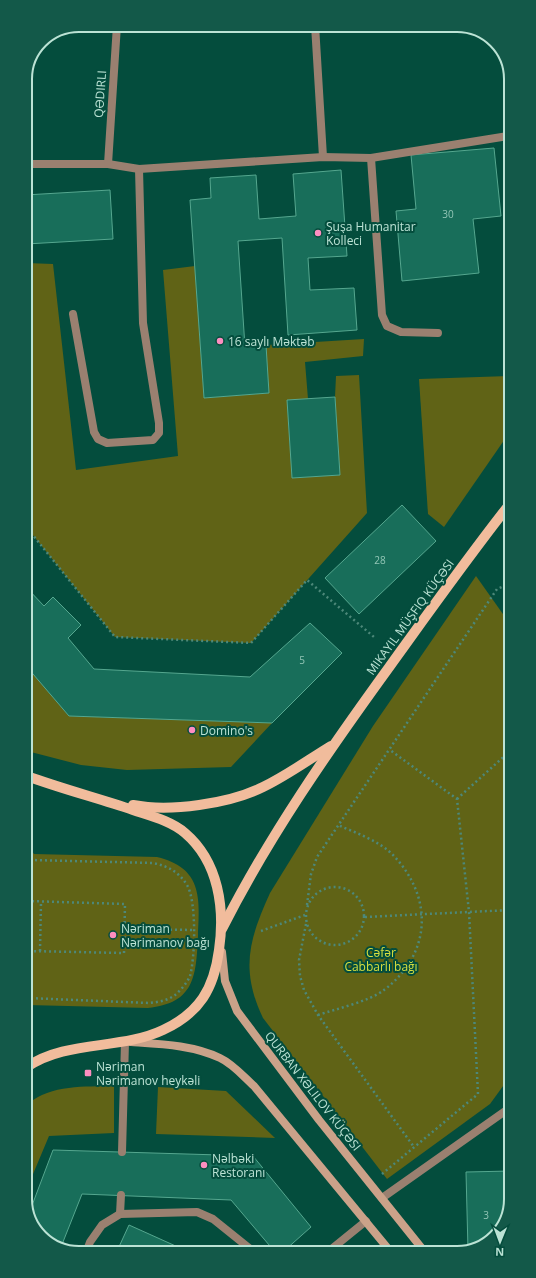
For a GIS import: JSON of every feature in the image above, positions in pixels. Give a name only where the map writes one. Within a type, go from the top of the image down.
[{"type":"main road","points":[[222,930],[263,853],[333,745],[504,512]]},
{"type":"main road","points":[[107,801],[159,808],[213,802],[262,787],[333,745]]},
{"type":"main road","points":[[32,778],[152,816],[185,832],[195,843],[208,862],[216,884],[222,930],[214,978],[199,1003],[188,1014],[163,1030],[125,1042],[64,1052],[32,1065]]},
{"type":"main road","name":"QURBAN XƏLILOV KÜÇƏSI","points":[[222,930],[222,966],[225,981],[237,1011],[319,1120],[421,1246]]},
{"type":"main road","points":[[125,1042],[180,1047],[221,1058],[227,1062],[254,1086],[386,1246]]},
{"type":"street","name":"QƏDIRLI","points":[[108,164],[117,32]]},
{"type":"street","points":[[315,32],[323,157]]},
{"type":"street","points":[[32,164],[108,164],[139,170],[323,157],[371,158],[504,137]]},
{"type":"street","points":[[371,158],[382,315],[387,326],[401,332],[438,333]]},
{"type":"street","points":[[73,314],[94,432],[98,439],[107,442],[153,440],[159,433],[159,423],[143,323],[139,170]]},
{"type":"street","points":[[122,1152],[125,1042]]},
{"type":"street","points":[[382,1198],[504,1112]]},
{"type":"street","points":[[120,1214],[121,1195]]},
{"type":"street","points":[[89,1246],[102,1224],[120,1214],[197,1212],[213,1219],[247,1246]]},
{"type":"street","points":[[335,1246],[366,1221]]},
{"type":"path","points":[[32,534],[115,637],[251,643],[307,580],[374,637]]},
{"type":"path","points":[[414,1147],[318,1015],[304,990],[300,976],[302,942],[306,924],[305,915],[311,874],[317,857],[338,825],[390,750],[497,589],[504,586]]},
{"type":"path","points":[[380,1176],[478,1094],[469,912],[457,799],[390,750]]},
{"type":"path","points":[[457,799],[504,756]]},
{"type":"path","points":[[318,1015],[383,991],[411,963],[421,937],[422,914],[413,882],[393,855],[369,839],[338,825]]},
{"type":"path","points":[[32,860],[153,863],[168,866],[179,875],[188,886],[192,899],[194,930],[192,966],[189,978],[174,996],[163,1001],[149,1003],[32,998]]},
{"type":"path","points":[[306,924],[310,932],[325,944],[343,944],[358,934],[364,917],[363,906],[358,898],[350,891],[341,887],[330,887],[321,890],[312,896],[307,905]]},
{"type":"path","points":[[32,901],[125,904],[124,953],[32,951]]},
{"type":"path","points":[[40,951],[41,902]]},
{"type":"path","points":[[364,917],[504,910]]},
{"type":"path","points":[[261,931],[305,915]]},
{"type":"path","points":[[125,929],[194,930]]},
{"type":"green space","points":[[32,263],[53,264],[76,470],[178,456],[163,270],[195,266],[204,398],[269,393],[266,345],[364,339],[363,356],[305,362],[308,399],[287,401],[292,478],[340,475],[335,397],[336,376],[359,375],[367,513],[251,643],[115,637],[32,534]]},
{"type":"green space","points":[[504,376],[504,440],[444,527],[428,514],[419,379]]},
{"type":"green space","name":"Cəfər Cabbarlı bağı","points":[[476,576],[504,616],[504,1085],[490,1104],[387,1179],[263,1018],[251,985],[250,969],[252,940],[270,893],[373,726]]},
{"type":"green space","points":[[32,673],[69,716],[272,723],[231,767],[127,770],[81,765],[32,752]]},
{"type":"green space","name":"Nəriman Nərimanov bağı","points":[[32,851],[34,854],[157,857],[172,862],[183,868],[190,877],[195,886],[199,909],[194,975],[184,994],[164,1005],[148,1008],[32,1005]]},
{"type":"green space","points":[[114,1086],[114,1133],[49,1136],[32,1176],[32,1101],[47,1093],[80,1087]]},
{"type":"green space","points":[[158,1087],[226,1091],[275,1138],[156,1134]]},
{"type":"building","points":[[494,148],[501,216],[473,219],[479,273],[402,281],[396,211],[416,209],[411,155]]},
{"type":"building","points":[[341,170],[347,256],[308,258],[310,290],[354,288],[357,330],[288,335],[282,238],[238,241],[245,347],[266,345],[269,393],[204,398],[190,200],[211,198],[210,178],[256,175],[259,219],[296,216],[293,174]]},
{"type":"building","points":[[110,190],[113,239],[32,244],[32,195]]},
{"type":"building","points":[[335,397],[340,475],[292,478],[287,400]]},
{"type":"building","points":[[402,505],[436,541],[359,614],[325,578]]},
{"type":"building","points":[[32,593],[44,606],[53,597],[81,625],[68,638],[94,669],[250,677],[310,623],[342,653],[272,723],[69,716],[32,673]]},
{"type":"building","points":[[53,1150],[253,1156],[311,1227],[290,1246],[270,1246],[231,1200],[82,1194],[63,1243],[50,1236],[40,1225],[33,1204]]},
{"type":"building","points":[[504,1171],[504,1199],[499,1220],[498,1222],[480,1222],[480,1240],[468,1244],[466,1172]]},
{"type":"building","points":[[129,1225],[176,1246],[119,1246]]},
{"type":"place","name":"Şuşa Humanitar Kolleci","points":[[318,233]]},
{"type":"place","name":"16 saylı Məktəb","points":[[220,341]]},
{"type":"place","name":"Domino's","points":[[192,730]]},
{"type":"place","name":"Nəriman Nərimanov bağı","points":[[113,935]]},
{"type":"place","name":"Nəriman Nərimanov heykəli","points":[[88,1073]]},
{"type":"place","name":"Nəlbəki Restoranı","points":[[204,1165]]}]
